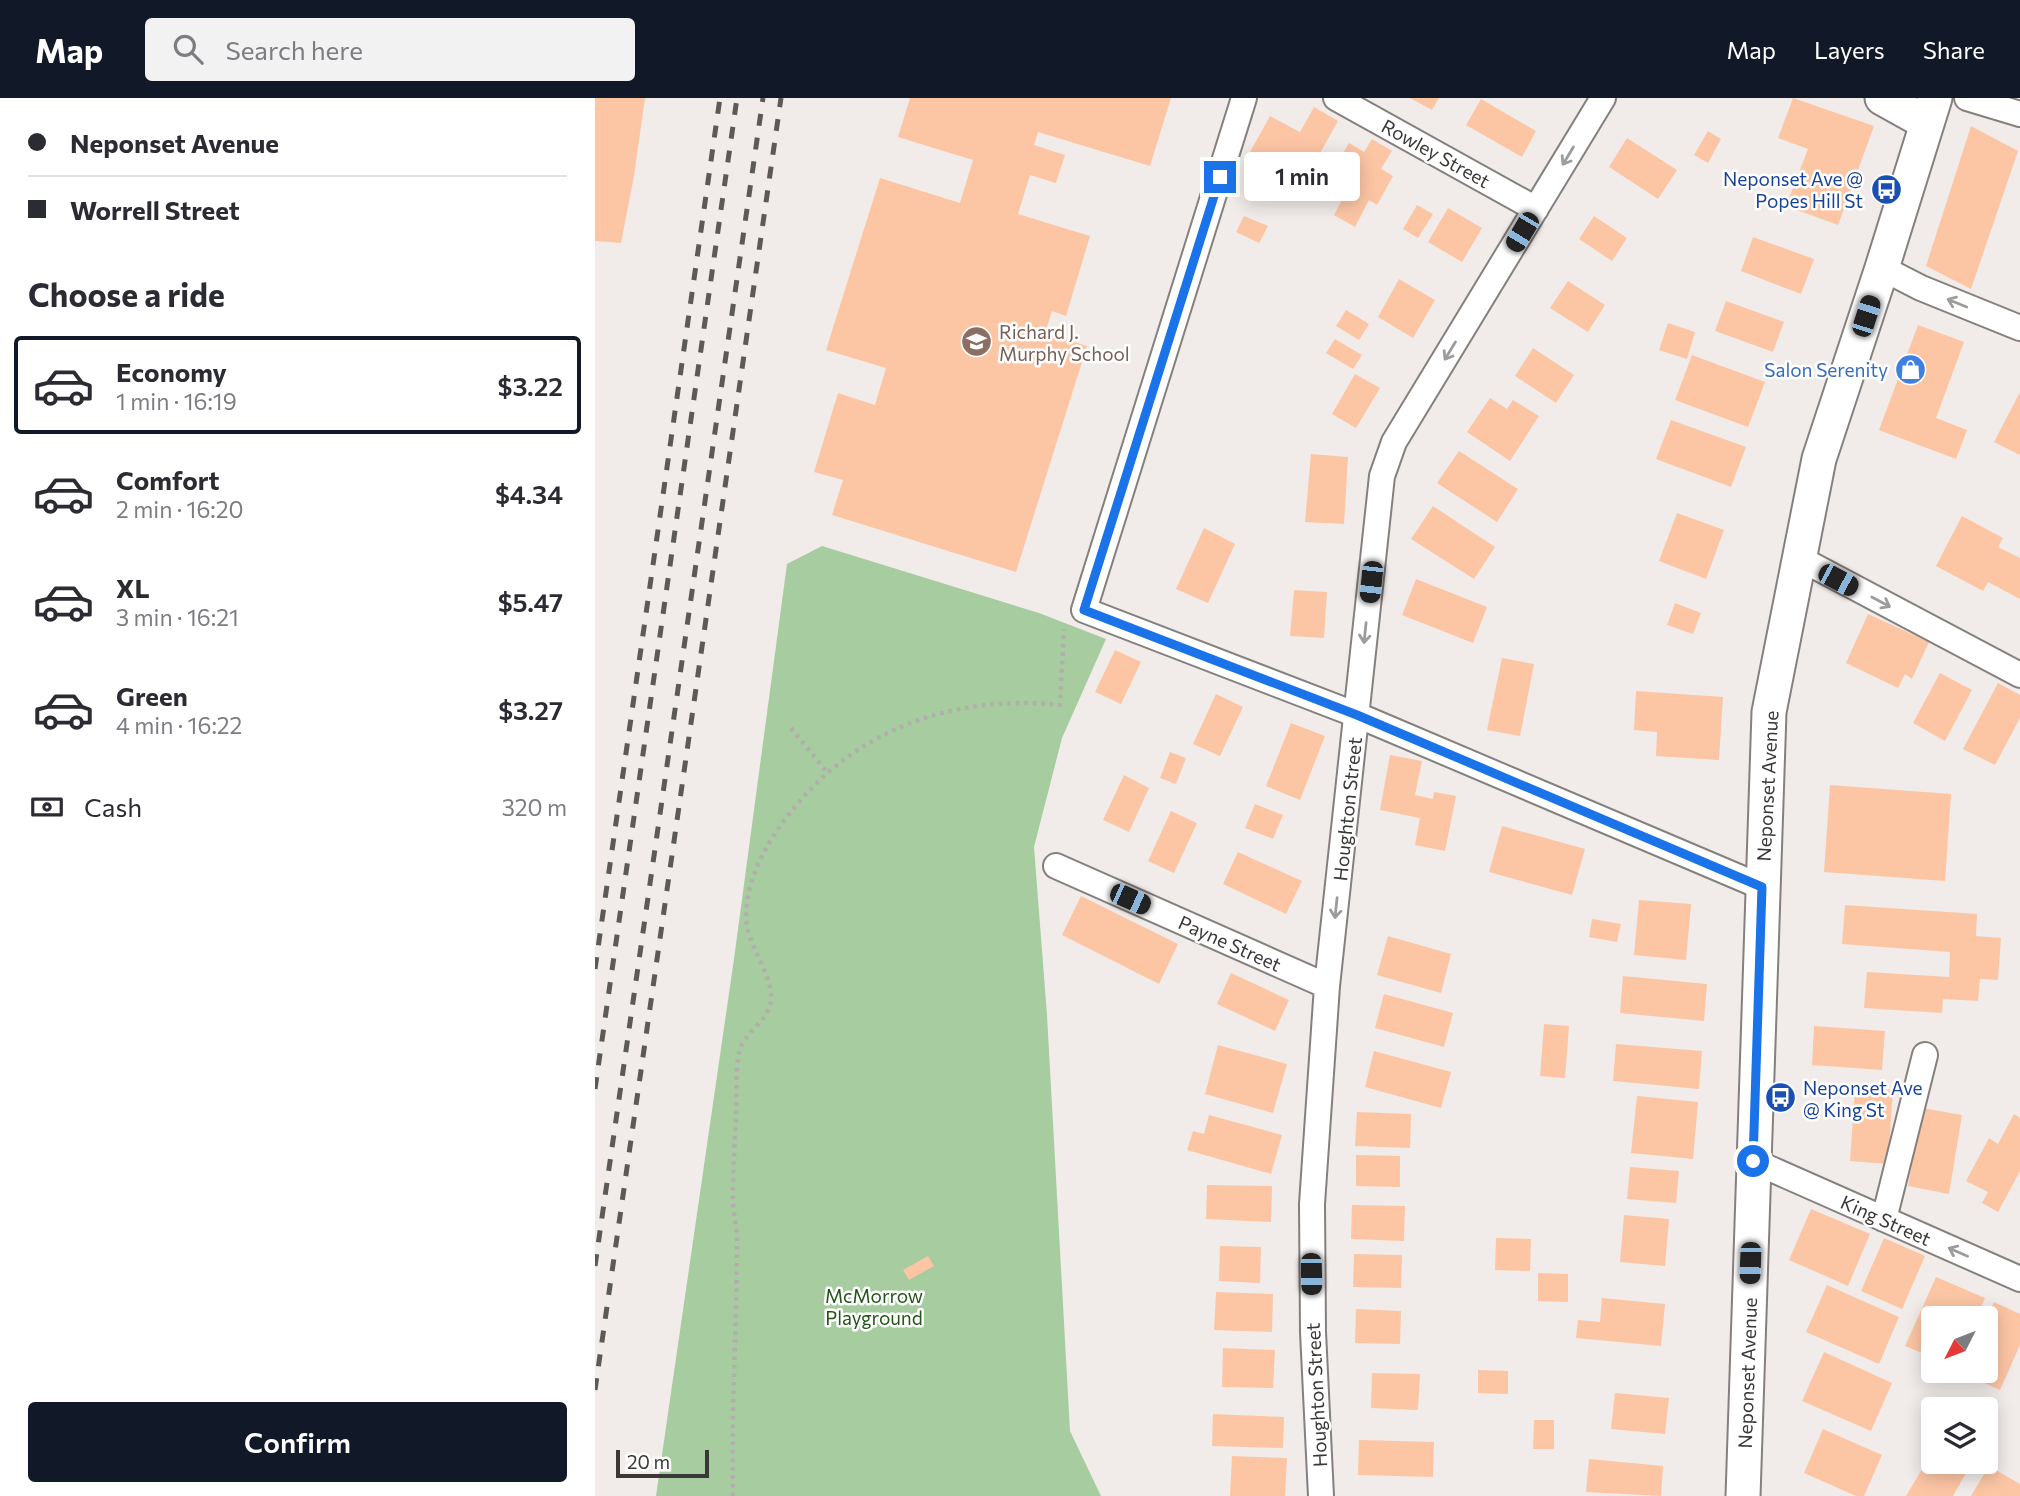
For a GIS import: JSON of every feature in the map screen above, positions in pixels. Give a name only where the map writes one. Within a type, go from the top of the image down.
[{"type":"main road","points":[[1882,98],[1931,111]]},
{"type":"main road","name":"Neponset Avenue","points":[[1743,1496],[1769,712],[1819,459],[1931,111]]},
{"type":"street","points":[[1244,98],[1074,617],[1357,715],[1762,887]]},
{"type":"street","name":"Rowley Street","points":[[1336,98],[1536,209]]},
{"type":"street","name":"Houghton Street","points":[[1321,1496],[1311,1237],[1327,986],[1384,465],[1394,442],[1603,98]]},
{"type":"street","points":[[1967,98],[2020,114]]},
{"type":"street","points":[[1882,268],[1921,288],[2020,328]]},
{"type":"street","points":[[1799,558],[2020,675]]},
{"type":"street","name":"Payne Street","points":[[1056,866],[1327,986]]},
{"type":"street","points":[[1884,1219],[1925,1055]]},
{"type":"street","name":"King Street","points":[[1753,1161],[2020,1279]]},
{"type":"path","points":[[733,1496],[731,1427],[737,1238],[733,1204],[739,1053],[768,1011],[771,998],[746,924],[747,905],[757,868],[776,831],[802,797],[827,772],[879,737],[933,714],[991,703],[1060,705],[1074,617]]},
{"type":"path","points":[[791,728],[827,772]]},
{"type":"green space","name":"McMorrow Playground","points":[[822,546],[1039,613],[1106,639],[1062,738],[1034,847],[1047,1015],[1070,1431],[1101,1496],[656,1496],[734,959],[787,564]]},
{"type":"building","points":[[595,98],[645,98],[621,243],[595,241]]},
{"type":"building","name":"Richard J. Murphy School","points":[[910,98],[1171,98],[1150,166],[1038,132],[1034,145],[1065,155],[1056,183],[1030,175],[1018,214],[1090,236],[1066,316],[1052,311],[1045,333],[1087,346],[1016,572],[832,515],[843,480],[814,472],[838,393],[875,405],[886,368],[826,350],[880,178],[960,203],[973,160],[898,137]]},
{"type":"building","points":[[1410,98],[1439,98],[1432,110]]},
{"type":"building","points":[[1793,98],[1874,126],[1838,225],[1786,206],[1808,149],[1778,138]]},
{"type":"building","points":[[1481,99],[1536,131],[1522,157],[1466,125]]},
{"type":"building","points":[[1314,107],[1338,121],[1304,182],[1250,152],[1270,116],[1300,132]]},
{"type":"building","points":[[1971,126],[2018,151],[1971,289],[1926,266]]},
{"type":"building","points":[[1708,131],[1721,139],[1708,163],[1694,155]]},
{"type":"building","points":[[1627,138],[1677,170],[1658,199],[1609,167]]},
{"type":"building","points":[[1372,139],[1392,151],[1381,169],[1393,176],[1377,205],[1369,200],[1355,227],[1334,215],[1343,198],[1337,195],[1347,176],[1334,169],[1349,143],[1364,152]]},
{"type":"building","points":[[1417,205],[1433,214],[1418,238],[1403,229]]},
{"type":"building","points":[[1448,208],[1482,228],[1462,262],[1428,242]]},
{"type":"building","points":[[1244,216],[1268,226],[1259,243],[1236,232]]},
{"type":"building","points":[[1594,216],[1627,238],[1612,261],[1579,239]]},
{"type":"building","points":[[1753,237],[1814,259],[1801,294],[1741,271]]},
{"type":"building","points":[[1399,279],[1435,300],[1413,338],[1378,317]]},
{"type":"building","points":[[1568,281],[1605,305],[1588,332],[1550,308]]},
{"type":"building","points":[[1726,301],[1784,322],[1773,352],[1715,331]]},
{"type":"building","points":[[1346,310],[1369,324],[1359,340],[1336,326]]},
{"type":"building","points":[[1668,323],[1695,332],[1687,359],[1659,350]]},
{"type":"building","points":[[1918,325],[1964,342],[1936,418],[1967,430],[1956,459],[1879,430]]},
{"type":"building","points":[[1335,339],[1362,355],[1353,369],[1326,353]]},
{"type":"building","points":[[1533,348],[1574,375],[1556,403],[1515,376]]},
{"type":"building","points":[[1692,355],[1765,382],[1748,427],[1675,400]]},
{"type":"building","points":[[1355,374],[1380,388],[1356,428],[1332,414]]},
{"type":"building","points":[[2020,392],[2020,455],[1994,442]]},
{"type":"building","points":[[1490,398],[1507,409],[1513,400],[1539,416],[1510,461],[1467,432]]},
{"type":"building","points":[[1671,420],[1746,447],[1731,487],[1656,459]]},
{"type":"building","points":[[1459,451],[1518,489],[1497,522],[1437,483]]},
{"type":"building","points":[[1311,454],[1348,457],[1344,524],[1305,522]]},
{"type":"building","points":[[1433,506],[1495,547],[1474,579],[1411,539]]},
{"type":"building","points":[[1677,513],[1724,530],[1706,579],[1659,561]]},
{"type":"building","points":[[1962,516],[2003,538],[1998,547],[2020,558],[2020,599],[1988,582],[1983,591],[1936,566]]},
{"type":"building","points":[[1204,528],[1235,544],[1208,603],[1176,589]]},
{"type":"building","points":[[1416,579],[1487,607],[1473,643],[1402,615]]},
{"type":"building","points":[[1294,590],[1327,592],[1324,638],[1290,636]]},
{"type":"building","points":[[1675,603],[1701,613],[1693,634],[1667,625]]},
{"type":"building","points":[[1868,614],[1929,642],[1912,679],[1905,674],[1898,688],[1846,663]]},
{"type":"building","points":[[1115,650],[1141,662],[1121,704],[1095,692]]},
{"type":"building","points":[[1502,658],[1534,664],[1520,736],[1487,730]]},
{"type":"building","points":[[1940,673],[1972,690],[1945,741],[1913,723]]},
{"type":"building","points":[[1998,683],[2020,695],[2020,718],[1995,765],[1963,749]]},
{"type":"building","points":[[1636,691],[1723,697],[1719,760],[1656,756],[1657,732],[1634,730]]},
{"type":"building","points":[[1216,694],[1243,707],[1220,756],[1193,744]]},
{"type":"building","points":[[1291,723],[1325,736],[1300,800],[1266,786]]},
{"type":"building","points":[[1170,752],[1186,758],[1176,784],[1160,778]]},
{"type":"building","points":[[1390,755],[1422,761],[1415,795],[1433,799],[1434,792],[1456,796],[1445,851],[1415,845],[1420,818],[1380,810]]},
{"type":"building","points":[[1124,775],[1149,788],[1129,832],[1103,820]]},
{"type":"building","points":[[1830,785],[1951,794],[1945,881],[1824,872]]},
{"type":"building","points":[[1255,804],[1283,815],[1273,839],[1245,828]]},
{"type":"building","points":[[1171,811],[1197,823],[1174,873],[1148,861]]},
{"type":"building","points":[[1502,826],[1585,849],[1572,895],[1489,872]]},
{"type":"building","points":[[1238,852],[1302,881],[1286,914],[1223,884]]},
{"type":"building","points":[[1081,896],[1178,944],[1159,984],[1062,935]]},
{"type":"building","points":[[1639,900],[1691,904],[1686,960],[1634,955]]},
{"type":"building","points":[[1845,905],[1977,914],[1976,936],[2001,938],[1998,980],[1980,979],[1978,1001],[1943,999],[1942,1013],[1864,1008],[1867,972],[1949,977],[1950,952],[1842,944]]},
{"type":"building","points":[[1592,919],[1621,924],[1617,942],[1589,937]]},
{"type":"building","points":[[1388,936],[1451,954],[1441,993],[1377,975]]},
{"type":"building","points":[[1231,973],[1289,1000],[1275,1031],[1217,1004]]},
{"type":"building","points":[[1623,976],[1707,984],[1704,1021],[1620,1013]]},
{"type":"building","points":[[1384,994],[1453,1013],[1444,1047],[1375,1028]]},
{"type":"building","points":[[1544,1024],[1569,1026],[1565,1078],[1540,1076]]},
{"type":"building","points":[[1814,1026],[1885,1031],[1882,1070],[1812,1065]]},
{"type":"building","points":[[1616,1044],[1702,1051],[1699,1089],[1613,1081]]},
{"type":"building","points":[[1218,1045],[1287,1064],[1273,1113],[1205,1094]]},
{"type":"building","points":[[1374,1051],[1451,1072],[1441,1108],[1365,1087]]},
{"type":"building","points":[[1855,1087],[1893,1090],[1888,1164],[1850,1161]]},
{"type":"building","points":[[1637,1096],[1698,1102],[1693,1159],[1631,1153]]},
{"type":"building","points":[[1922,1108],[1962,1115],[1949,1194],[1908,1186]]},
{"type":"building","points":[[1357,1112],[1411,1114],[1410,1148],[1355,1146]]},
{"type":"building","points":[[2014,1114],[2020,1118],[2020,1171],[1998,1212],[1982,1203],[1988,1192],[1966,1181],[1989,1138],[1998,1144]]},
{"type":"building","points":[[1209,1115],[1282,1135],[1271,1174],[1187,1150],[1193,1131],[1204,1134]]},
{"type":"building","points":[[1356,1155],[1400,1156],[1400,1187],[1356,1186]]},
{"type":"building","points":[[1630,1167],[1679,1171],[1676,1203],[1627,1199]]},
{"type":"building","points":[[1207,1185],[1272,1186],[1271,1222],[1206,1219]]},
{"type":"building","points":[[1352,1205],[1405,1206],[1404,1241],[1351,1239]]},
{"type":"building","points":[[1811,1209],[1870,1234],[1848,1286],[1789,1260]]},
{"type":"building","points":[[1624,1215],[1669,1219],[1665,1266],[1620,1262]]},
{"type":"building","points":[[1496,1238],[1531,1239],[1530,1271],[1495,1270]]},
{"type":"building","points":[[1884,1238],[1925,1256],[1902,1309],[1861,1291]]},
{"type":"building","points":[[1220,1246],[1261,1247],[1260,1283],[1219,1281]]},
{"type":"building","points":[[1354,1254],[1402,1255],[1401,1288],[1353,1287]]},
{"type":"building","points":[[928,1256],[934,1266],[909,1280],[903,1270]]},
{"type":"building","points":[[1538,1273],[1568,1274],[1568,1302],[1538,1301]]},
{"type":"building","points":[[1936,1277],[1985,1298],[1981,1306],[1923,1306]]},
{"type":"building","points":[[1827,1285],[1899,1317],[1879,1364],[1806,1332]]},
{"type":"building","points":[[1216,1292],[1273,1294],[1272,1332],[1214,1330]]},
{"type":"building","points":[[1602,1298],[1665,1304],[1661,1346],[1576,1338],[1578,1320],[1600,1322]]},
{"type":"building","points":[[1994,1302],[2020,1314],[2020,1345],[2000,1390],[1984,1383],[1999,1382],[1999,1306],[1992,1306]]},
{"type":"building","points":[[1356,1309],[1401,1311],[1400,1344],[1355,1343]]},
{"type":"building","points":[[1921,1310],[1921,1353],[1905,1346]]},
{"type":"building","points":[[1223,1348],[1275,1350],[1273,1388],[1222,1387]]},
{"type":"building","points":[[1824,1352],[1892,1383],[1871,1431],[1802,1401]]},
{"type":"building","points":[[1478,1370],[1508,1371],[1508,1394],[1478,1393]]},
{"type":"building","points":[[1372,1373],[1420,1374],[1418,1410],[1371,1408]]},
{"type":"building","points":[[1615,1393],[1669,1398],[1665,1434],[1611,1429]]},
{"type":"building","points":[[1213,1414],[1284,1417],[1283,1448],[1212,1446]]},
{"type":"building","points":[[1534,1420],[1554,1420],[1554,1449],[1533,1449]]},
{"type":"building","points":[[1823,1429],[1882,1455],[1864,1496],[1856,1496],[1804,1473]]},
{"type":"building","points":[[1359,1440],[1434,1442],[1433,1477],[1358,1475]]},
{"type":"building","points":[[1232,1456],[1287,1458],[1285,1496],[1230,1496]]},
{"type":"building","points":[[1589,1459],[1663,1466],[1661,1496],[1586,1492]]},
{"type":"building","points":[[1921,1471],[1921,1474],[1966,1474],[1953,1496],[1906,1496]]},
{"type":"building","points":[[1998,1471],[2020,1484],[2020,1496],[1971,1496],[1984,1474],[1998,1474]]},
{"type":"railway","points":[[595,969],[720,98]]},
{"type":"railway","points":[[595,1089],[737,98]]},
{"type":"railway","points":[[595,1266],[763,98]]},
{"type":"railway","points":[[595,1390],[781,98]]},
{"type":"place","name":"Neponset Ave @ Popes Hill St","points":[[1886,189]]},
{"type":"place","name":"Richard J. Murphy School","points":[[976,342]]},
{"type":"place","name":"Salon Serenity","points":[[1911,369]]},
{"type":"place","name":"Neponset Ave @ King St","points":[[1780,1098]]},
{"type":"route","points":[[1220,177],[1084,610],[1357,715],[1762,887],[1753,1161]]}]
